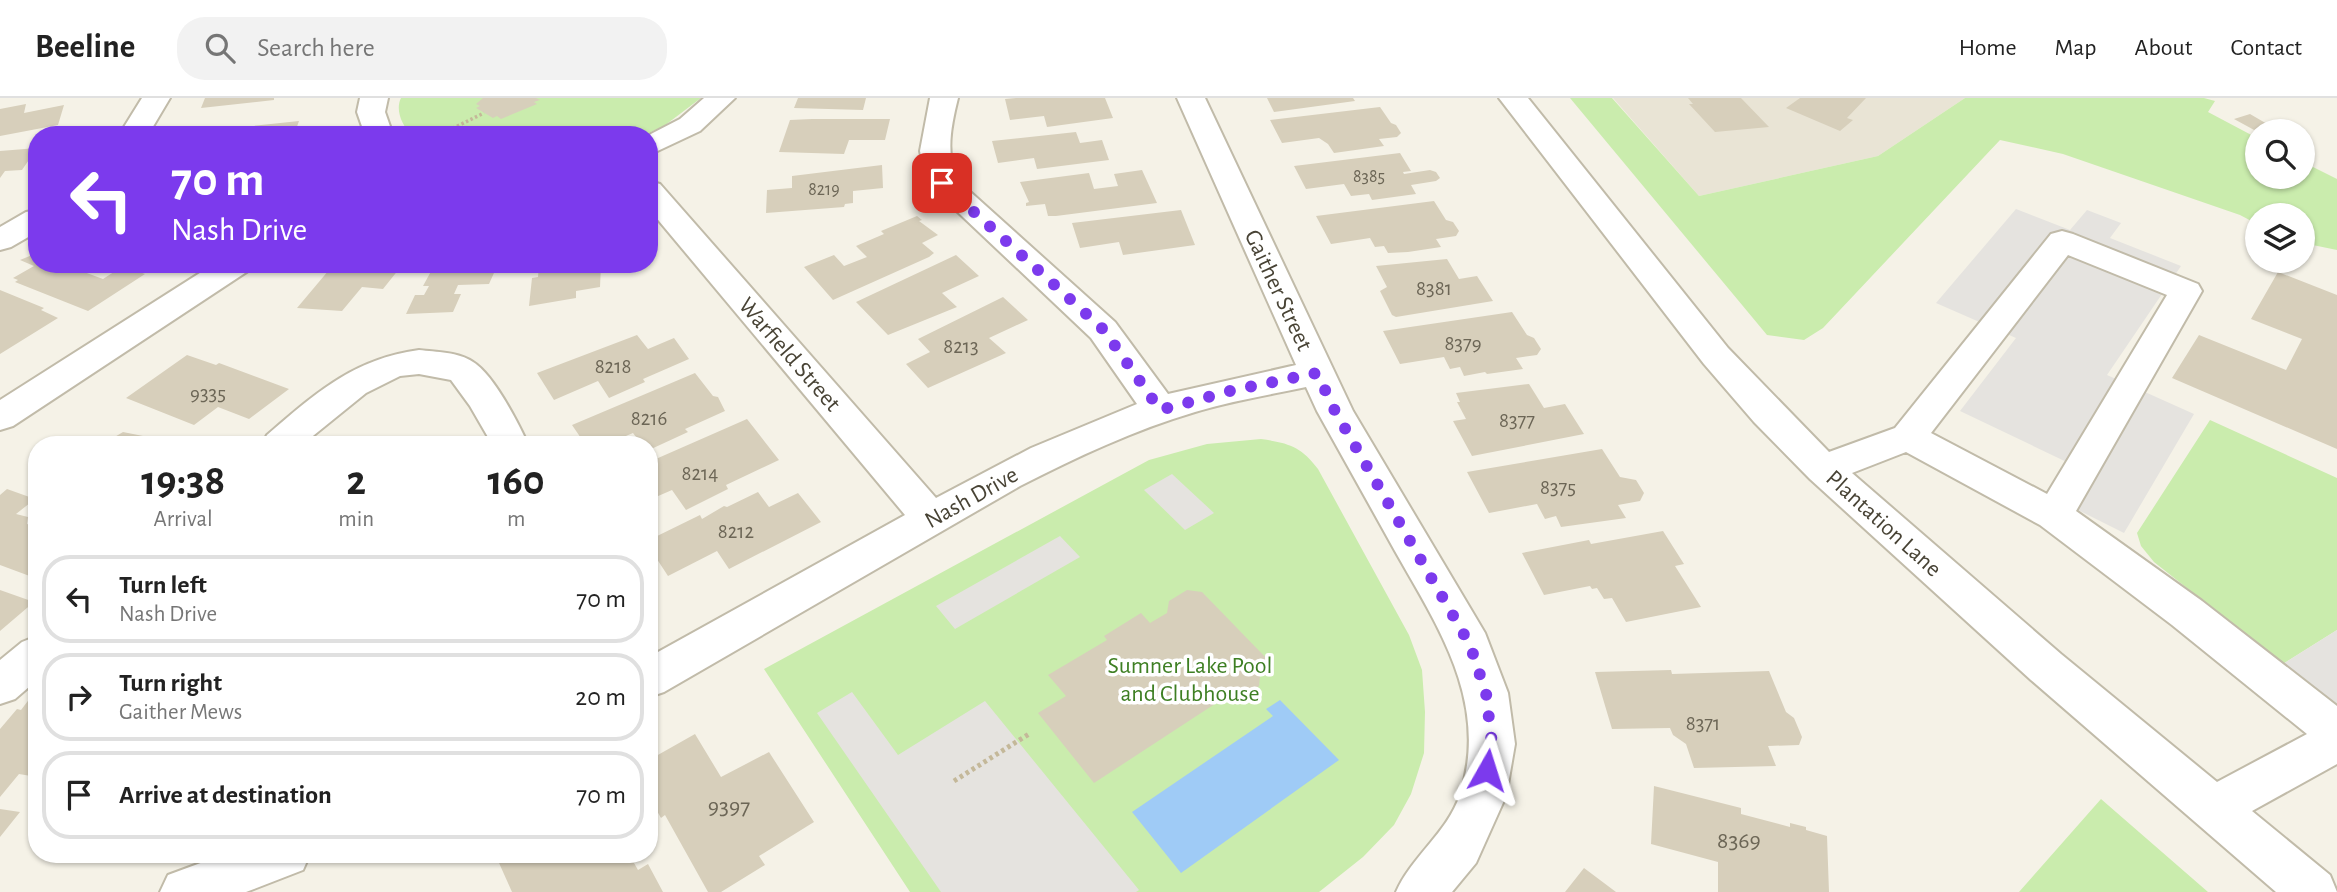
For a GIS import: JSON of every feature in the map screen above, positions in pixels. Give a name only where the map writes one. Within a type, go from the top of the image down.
[{"type":"street","points":[[139,126],[156,98]]},
{"type":"street","points":[[374,98],[371,112],[376,126]]},
{"type":"street","points":[[658,141],[690,125],[721,98]]},
{"type":"street","points":[[944,98],[934,137],[934,163],[942,183],[1104,330],[1160,410]]},
{"type":"street","name":"Gaither Street","points":[[1191,98],[1335,411],[1470,645],[1486,693],[1492,744],[1483,796],[1459,847],[1421,892]]},
{"type":"street","name":"Plantation Lane","points":[[1513,98],[1716,356],[1823,469],[2046,667],[2313,892]]},
{"type":"street","name":"Warfield Street","points":[[658,200],[931,519]]},
{"type":"street","points":[[0,240],[28,224]]},
{"type":"street","points":[[1823,469],[1908,437],[2062,241],[2186,291],[2054,515]]},
{"type":"street","points":[[0,417],[223,273]]},
{"type":"street","points":[[289,436],[340,393],[363,378],[389,367],[429,362],[460,369],[473,384],[505,436]]},
{"type":"street","name":"Nash Drive","points":[[658,672],[1036,461],[1160,410],[1234,390],[1317,373]]},
{"type":"street","points":[[1908,437],[2054,515],[2187,613],[2337,732]]},
{"type":"street","points":[[0,686],[28,662]]},
{"type":"street","points":[[2214,808],[2337,741]]},
{"type":"street","points":[[185,892],[262,863]]},
{"type":"path","points":[[457,126],[484,113]]},
{"type":"path","points":[[954,781],[1029,734]]},
{"type":"shaded area","points":[[1613,98],[1965,98],[1878,156],[1699,196]]},
{"type":"shaded area","points":[[2016,209],[2070,230],[2087,210],[2121,223],[2110,238],[2181,266],[2107,375],[2194,414],[2124,533],[2076,509],[2096,476],[1960,411],[2016,338],[1936,303]]},
{"type":"shaded area","points":[[1172,474],[1214,513],[1185,530],[1144,490]]},
{"type":"shaded area","points":[[1060,536],[1080,557],[955,629],[936,606]]},
{"type":"shaded area","points":[[2337,630],[2337,704],[2336,704],[2283,664]]},
{"type":"shaded area","points":[[852,692],[898,755],[985,701],[1139,890],[941,892],[817,713]]},
{"type":"green space","points":[[401,98],[701,98],[658,129],[658,126],[404,126],[400,118]]},
{"type":"green space","points":[[1570,98],[1612,98],[1699,196],[1878,156],[1965,98],[2204,98],[2215,101],[2208,112],[2245,132],[2245,189],[2315,189],[2315,168],[2337,179],[2337,250],[2315,245],[2315,203],[2245,203],[2245,218],[2063,154],[2000,140],[1823,328],[1804,340],[1767,335]]},
{"type":"green space","points":[[2210,420],[2337,478],[2337,630],[2283,664],[2154,562],[2141,546],[2137,533]]},
{"type":"green space","name":"Sumner Lake Pool and Clubhouse","points":[[1261,439],[1300,450],[1318,469],[1409,635],[1422,670],[1424,753],[1411,794],[1394,825],[1363,857],[1319,892],[910,892],[764,669],[1149,460],[1207,444]]},
{"type":"green space","points":[[2101,799],[2208,892],[2019,892]]},
{"type":"water","points":[[1280,700],[1339,760],[1181,873],[1132,812],[1273,716],[1266,709]]},
{"type":"building","points":[[205,98],[274,98],[274,100],[201,108]]},
{"type":"building","points":[[483,98],[540,100],[534,102],[537,104],[501,119],[497,116],[493,118],[476,108],[480,106],[476,104]]},
{"type":"building","points":[[798,98],[866,98],[863,110],[794,108]]},
{"type":"building","points":[[1105,98],[1113,118],[1047,127],[1044,116],[1010,120],[1005,99]]},
{"type":"building","points":[[1267,98],[1353,98],[1355,101],[1274,112]]},
{"type":"building","points":[[1688,98],[1741,98],[1769,127],[1715,132],[1689,104],[1693,104]]},
{"type":"building","points":[[1800,98],[1866,98],[1847,118],[1853,120],[1840,131],[1786,108]]},
{"type":"building","points":[[26,104],[24,113],[64,105],[58,125],[28,126],[28,131],[0,136],[0,109]]},
{"type":"building","points":[[1380,107],[1401,133],[1397,137],[1379,139],[1384,146],[1334,153],[1328,144],[1319,138],[1282,143],[1270,120]]},
{"type":"building","points":[[2250,114],[2259,119],[2245,119],[2245,125],[2234,119]]},
{"type":"building","points":[[890,119],[885,140],[849,140],[844,154],[779,152],[790,120]]},
{"type":"building","points":[[299,121],[297,126],[253,126]]},
{"type":"building","points":[[1076,132],[1080,143],[1102,140],[1109,160],[1037,169],[1034,158],[998,163],[992,141]]},
{"type":"building","points":[[28,149],[28,161],[22,170],[5,171],[0,178],[0,151]]},
{"type":"building","points":[[1400,153],[1411,171],[1403,172],[1404,174],[1430,170],[1436,172],[1440,178],[1411,185],[1416,194],[1372,200],[1369,194],[1351,196],[1344,184],[1306,189],[1294,166]]},
{"type":"building","points":[[882,165],[883,188],[853,191],[853,203],[845,204],[844,207],[766,213],[767,190],[792,188],[792,176]]},
{"type":"building","points":[[1142,170],[1157,203],[1056,216],[1048,216],[1045,204],[1026,206],[1029,202],[1020,182],[1089,173],[1094,189],[1118,186],[1114,174]]},
{"type":"building","points":[[1434,201],[1446,220],[1453,222],[1459,231],[1456,236],[1436,239],[1441,247],[1408,252],[1388,253],[1384,246],[1375,247],[1370,238],[1331,244],[1316,216]]},
{"type":"building","points":[[1181,210],[1195,245],[1123,255],[1119,242],[1080,248],[1072,223]]},
{"type":"building","points":[[917,216],[922,220],[919,221],[938,235],[922,243],[934,253],[929,257],[833,300],[804,267],[834,255],[844,266],[867,257],[856,246],[884,234],[881,231]]},
{"type":"building","points":[[956,255],[979,276],[942,293],[957,307],[888,335],[856,302]]},
{"type":"building","points":[[1447,259],[1459,279],[1477,276],[1493,301],[1396,317],[1392,315],[1380,291],[1387,287],[1376,266]]},
{"type":"building","points":[[28,269],[28,273],[87,273],[103,279],[112,273],[145,274],[88,311],[15,282],[18,280],[13,278]]},
{"type":"building","points":[[326,273],[396,273],[383,289],[362,287],[342,311],[297,308]]},
{"type":"building","points":[[430,273],[494,273],[489,284],[458,285],[454,294],[461,294],[453,312],[406,314],[415,295],[424,295],[429,286],[423,286]]},
{"type":"building","points":[[538,273],[601,273],[600,287],[576,291],[576,298],[529,306],[532,278],[538,277]]},
{"type":"building","points":[[2277,273],[2337,295],[2337,449],[2172,378],[2199,335],[2286,370],[2302,339],[2251,319]]},
{"type":"building","points":[[0,290],[44,308],[41,310],[58,318],[0,354]]},
{"type":"building","points":[[1003,297],[1028,320],[989,338],[1006,353],[928,388],[906,364],[930,352],[918,339]]},
{"type":"building","points":[[1512,312],[1527,335],[1534,338],[1541,349],[1537,355],[1516,358],[1523,369],[1464,376],[1460,367],[1450,369],[1444,357],[1400,364],[1383,331]]},
{"type":"building","points":[[637,335],[648,349],[674,338],[689,359],[643,379],[645,382],[609,398],[598,381],[554,400],[537,373]]},
{"type":"building","points":[[187,355],[216,365],[219,363],[289,389],[249,419],[218,407],[194,425],[126,398]]},
{"type":"building","points":[[695,373],[713,396],[718,397],[725,411],[685,429],[688,432],[658,446],[658,436],[635,436],[633,433],[626,436],[580,436],[572,425]]},
{"type":"building","points":[[1529,384],[1544,408],[1565,404],[1584,434],[1472,456],[1453,421],[1466,419],[1457,402],[1460,402],[1456,393]]},
{"type":"building","points":[[747,419],[779,460],[726,485],[728,489],[686,510],[672,490],[658,496],[658,458]]},
{"type":"building","points":[[123,432],[143,436],[116,436]]},
{"type":"building","points":[[1602,449],[1620,477],[1636,480],[1644,493],[1640,501],[1618,505],[1626,518],[1561,527],[1556,516],[1545,519],[1537,504],[1489,513],[1467,472]]},
{"type":"building","points":[[7,489],[28,496],[28,505],[16,514],[28,517],[28,575],[0,565],[0,495]]},
{"type":"building","points":[[758,492],[769,507],[798,493],[821,522],[729,569],[717,551],[668,576],[658,561],[658,536],[700,515],[702,519],[724,506]]},
{"type":"building","points":[[1663,531],[1684,564],[1675,566],[1701,607],[1626,622],[1612,598],[1604,599],[1597,588],[1592,589],[1590,586],[1544,595],[1522,553],[1589,540],[1591,544]]},
{"type":"building","points":[[0,590],[28,600],[28,607],[0,631]]},
{"type":"building","points":[[1187,590],[1202,592],[1274,666],[1260,676],[1259,686],[1240,699],[1227,696],[1094,783],[1038,713],[1066,696],[1048,675],[1107,640],[1104,636],[1141,613],[1150,623],[1167,613],[1169,601]]},
{"type":"building","points":[[1671,670],[1672,674],[1769,671],[1786,712],[1794,718],[1802,737],[1799,745],[1768,746],[1776,766],[1694,768],[1686,744],[1673,735],[1670,728],[1612,729],[1595,672]]},
{"type":"building","points":[[28,701],[28,776],[19,774],[0,797],[0,729],[17,709],[21,710]]},
{"type":"building","points":[[695,734],[721,777],[769,752],[814,822],[759,856],[765,865],[721,892],[708,892],[665,815],[661,818],[658,813],[658,755]]},
{"type":"building","points":[[1654,786],[1741,808],[1741,814],[1790,827],[1790,823],[1806,827],[1806,830],[1827,836],[1829,892],[1718,892],[1718,862],[1651,844]]},
{"type":"building","points":[[0,809],[20,812],[0,837]]},
{"type":"building","points":[[499,863],[634,863],[638,870],[648,864],[663,892],[512,892]]},
{"type":"building","points":[[1584,868],[1616,892],[1565,892]]},
{"type":"route","points":[[942,183],[1104,330],[1160,410],[1199,398],[1317,373],[1335,411],[1470,645],[1486,693],[1492,744],[1487,770]]}]
